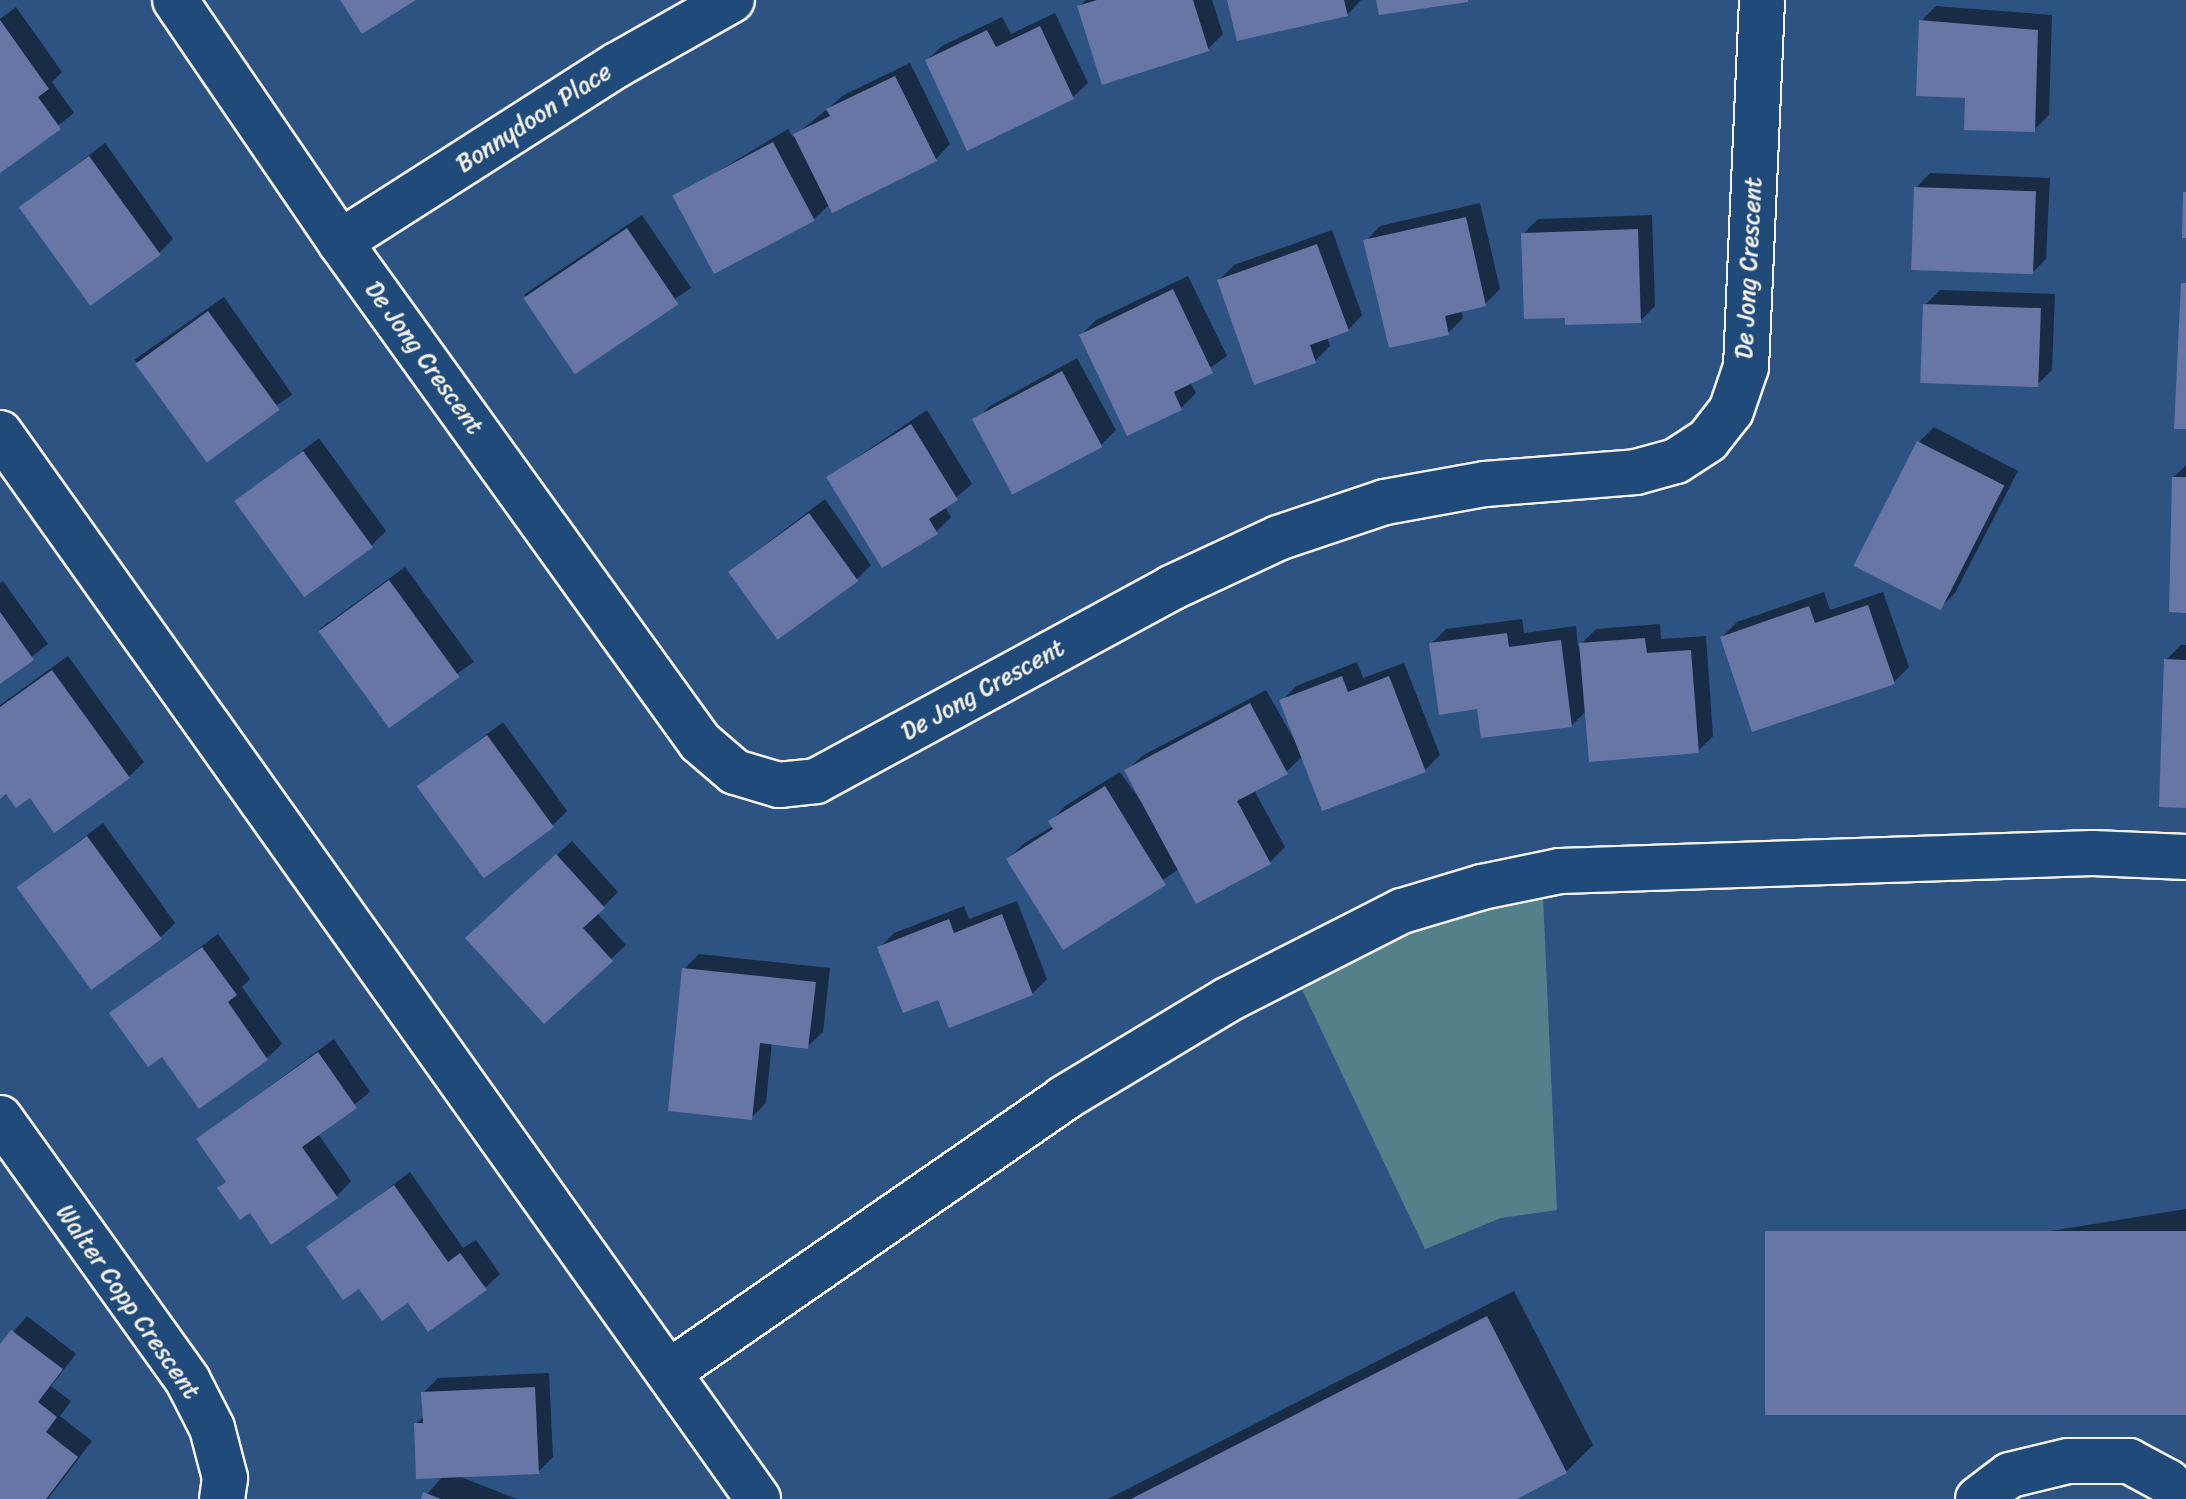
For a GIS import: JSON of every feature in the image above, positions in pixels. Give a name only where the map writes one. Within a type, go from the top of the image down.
[{"type":"street","name":"De Jong Crescent","points":[[175,0],[340,242],[700,742],[735,772],[779,785],[816,781],[1171,588],[1278,538],[1385,502],[1485,484],[1636,472],[1676,461],[1708,440],[1731,411],[1746,367],[1762,0]]},
{"type":"street","name":"Bonnydoon Place","points":[[340,242],[617,65],[732,0]]},
{"type":"street","points":[[0,433],[758,1499]]},
{"type":"street","points":[[669,1372],[1064,1098],[1239,994],[1402,911],[1482,887],[1560,871],[2093,853],[2186,857]]},
{"type":"street","name":"Walter Copp Crescent","points":[[0,1118],[188,1381],[212,1428],[225,1478],[222,1499]]},
{"type":"street","points":[[1978,1499],[2010,1475],[2068,1461],[2129,1461],[2168,1482],[2184,1499]]},
{"type":"green space","points":[[1543,896],[1557,1210],[1501,1218],[1425,1249],[1297,979],[1415,924]]},
{"type":"building","points":[[340,0],[416,0],[362,34]]},
{"type":"building","points":[[1097,0],[1193,0],[1209,51],[1102,85],[1077,6]]},
{"type":"building","points":[[1227,0],[1344,0],[1348,16],[1237,41]]},
{"type":"building","points":[[1376,0],[1468,0],[1468,2],[1379,15]]},
{"type":"building","points":[[0,20],[49,89],[38,97],[61,129],[0,173]]},
{"type":"building","points":[[1919,20],[2038,30],[2035,132],[1964,130],[1965,98],[1916,96]]},
{"type":"building","points":[[1040,26],[1074,99],[967,151],[925,60],[987,30],[996,47]]},
{"type":"building","points":[[895,76],[937,161],[832,213],[793,134],[830,116],[826,109]]},
{"type":"building","points":[[773,142],[815,221],[714,274],[672,196]]},
{"type":"building","points":[[89,156],[161,255],[90,306],[19,207]]},
{"type":"building","points":[[1914,187],[2036,191],[2033,274],[1911,270]]},
{"type":"building","points":[[2183,192],[2186,192],[2186,238],[2182,238]]},
{"type":"building","points":[[1466,217],[1486,306],[1445,316],[1449,335],[1389,348],[1363,240]]},
{"type":"building","points":[[627,228],[678,304],[575,374],[523,298]]},
{"type":"building","points":[[1638,229],[1641,323],[1565,325],[1565,318],[1524,319],[1521,233]]},
{"type":"building","points":[[1317,244],[1349,331],[1310,345],[1316,363],[1254,385],[1217,280]]},
{"type":"building","points":[[2181,283],[2186,283],[2186,429],[2174,429]]},
{"type":"building","points":[[1173,289],[1213,373],[1174,392],[1182,410],[1127,436],[1079,335]]},
{"type":"building","points":[[1923,304],[2041,308],[2038,387],[1920,383]]},
{"type":"building","points":[[208,311],[280,410],[207,463],[135,364]]},
{"type":"building","points":[[1062,371],[1102,447],[1012,495],[972,419]]},
{"type":"building","points":[[911,424],[958,500],[929,519],[938,534],[882,568],[826,477]]},
{"type":"building","points":[[1917,441],[2004,485],[1941,610],[1853,566]]},
{"type":"building","points":[[303,451],[373,547],[304,597],[234,501]]},
{"type":"building","points":[[2172,477],[2186,477],[2186,613],[2169,612]]},
{"type":"building","points":[[809,513],[858,581],[777,640],[728,572]]},
{"type":"building","points":[[389,580],[460,677],[389,728],[319,631]]},
{"type":"building","points":[[1868,605],[1895,684],[1752,732],[1720,637],[1809,606],[1815,623]]},
{"type":"building","points":[[0,612],[34,660],[0,684]]},
{"type":"building","points":[[1507,633],[1509,647],[1561,640],[1572,727],[1481,738],[1477,709],[1439,715],[1429,643]]},
{"type":"building","points":[[1645,638],[1647,653],[1691,650],[1699,753],[1589,762],[1579,643]]},
{"type":"building","points":[[2164,659],[2186,660],[2186,808],[2159,807]]},
{"type":"building","points":[[52,670],[130,778],[54,833],[30,798],[16,808],[6,794],[0,799],[0,707]]},
{"type":"building","points":[[1342,676],[1348,692],[1389,676],[1426,772],[1322,811],[1279,700]]},
{"type":"building","points":[[1250,703],[1288,774],[1237,801],[1271,864],[1196,904],[1124,770]]},
{"type":"building","points":[[487,735],[554,827],[484,878],[417,786]]},
{"type":"building","points":[[1105,786],[1166,885],[1063,950],[1006,859],[1053,829],[1048,821]]},
{"type":"building","points":[[87,836],[162,939],[91,990],[17,887]]},
{"type":"building","points":[[556,854],[605,908],[583,928],[613,961],[544,1024],[465,938]]},
{"type":"building","points":[[1002,914],[1033,995],[949,1028],[938,1000],[903,1013],[877,947],[949,919],[954,933]]},
{"type":"building","points":[[202,947],[237,995],[228,1002],[268,1060],[199,1109],[162,1057],[148,1067],[109,1013]]},
{"type":"building","points":[[682,968],[816,982],[808,1049],[760,1043],[752,1120],[668,1111]]},
{"type":"building","points":[[318,1052],[357,1108],[302,1147],[338,1198],[271,1245],[250,1213],[240,1220],[217,1188],[226,1182],[196,1139]]},
{"type":"building","points":[[394,1185],[448,1262],[460,1253],[487,1290],[428,1332],[408,1303],[382,1321],[359,1289],[343,1300],[306,1247]]},
{"type":"building","points":[[1765,1231],[2186,1231],[2186,1415],[1765,1415]]},
{"type":"building","points":[[1487,1316],[1567,1473],[1517,1499],[1131,1499]]},
{"type":"building","points":[[11,1330],[63,1369],[38,1402],[57,1417],[46,1432],[78,1457],[46,1499],[0,1499],[0,1344]]},
{"type":"building","points":[[535,1387],[539,1474],[416,1479],[414,1423],[423,1423],[421,1392]]},
{"type":"building","points":[[423,1492],[441,1499],[421,1499]]}]
